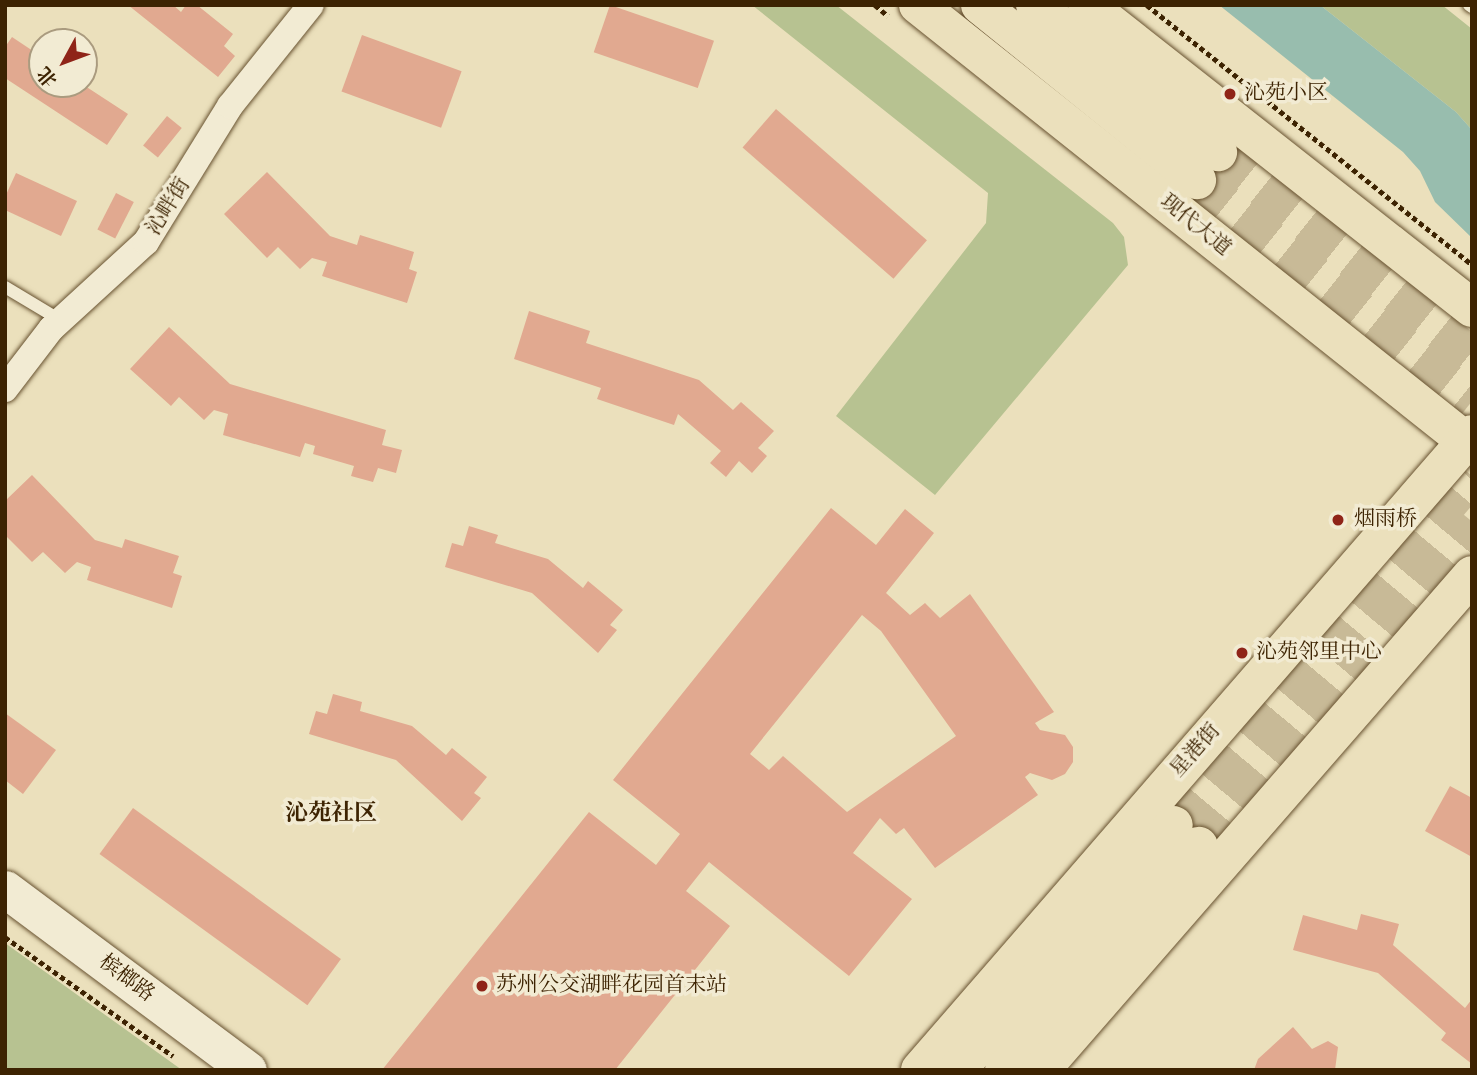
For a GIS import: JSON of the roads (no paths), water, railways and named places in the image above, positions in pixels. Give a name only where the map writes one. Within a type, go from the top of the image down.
[{"type":"main road","name":"现代大道","points":[[918,5],[1469,440]]},
{"type":"main road","name":"现代大道","points":[[979,5],[1207,166],[1035,5]]},
{"type":"main road","points":[[1087,5],[1472,308]]},
{"type":"main road","name":"星港街","points":[[920,1070],[1469,440]]},
{"type":"main road","points":[[1041,1070],[1472,575]]},
{"type":"main road","points":[[957,1070],[1186,836],[1004,1070]]},
{"type":"main road","name":"槟榔路","points":[[5,889],[247,1070]]},
{"type":"street","name":"沁畔街","points":[[5,389],[60,320],[146,242],[230,106],[310,5]]},
{"type":"lane","points":[[5,287],[60,320]]},
{"type":"tunnel","points":[[1218,152],[1472,356]]},
{"type":"tunnel","points":[[1197,180],[1472,401]]},
{"type":"tunnel","points":[[1174,825],[1472,476]]},
{"type":"tunnel","points":[[1199,846],[1472,522]]},
{"type":"place","name":"沁苑小区","points":[[1230,94]]},
{"type":"place","name":"烟雨桥","points":[[1338,520]]},
{"type":"place","name":"沁苑邻里中心","points":[[1242,653]]},
{"type":"place","name":"苏州公交湖畔花园首末站","points":[[482,986]]},
{"type":"district","name":"沁苑社区","points":[[331,815]]}]
